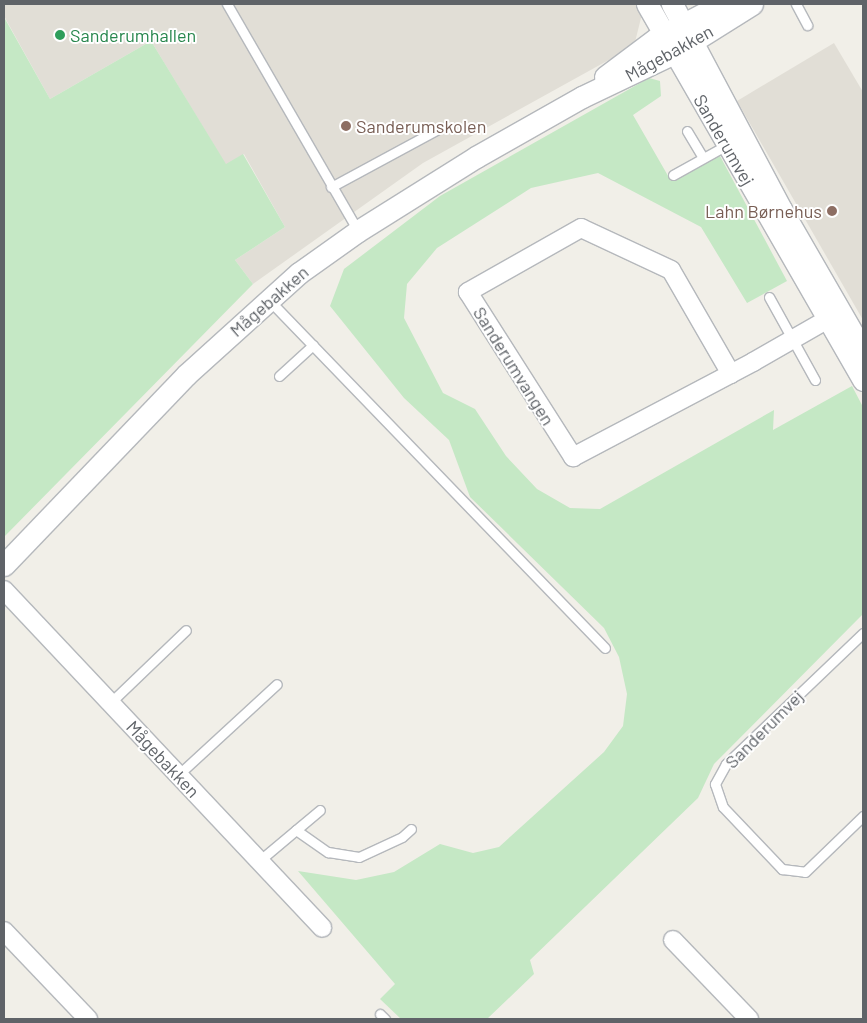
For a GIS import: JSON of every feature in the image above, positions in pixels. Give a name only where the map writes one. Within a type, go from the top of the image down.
[{"type":"street","name":"Sanderumvej","points":[[647,4],[863,380]]},
{"type":"street","name":"Sanderumvej","points":[[672,4],[694,42],[776,200],[863,351]]},
{"type":"street","name":"Mågebakken","points":[[582,97],[664,35],[683,23],[722,4]]},
{"type":"street","name":"Mågebakken","points":[[4,565],[186,375],[268,298],[358,231],[476,157],[582,97],[694,42],[752,4]]},
{"type":"street","name":"Sanderumvangen","points":[[731,374],[671,270],[581,228],[468,292],[573,457],[731,374],[828,319]]},
{"type":"street","name":"Mågebakken","points":[[4,590],[322,928]]},
{"type":"street","points":[[4,931],[88,1019]]},
{"type":"street","points":[[673,940],[749,1019]]},
{"type":"lane","points":[[227,4],[358,231]]},
{"type":"lane","points":[[796,4],[807,25]]},
{"type":"lane","points":[[331,186],[440,128]]},
{"type":"lane","points":[[687,131],[703,158]]},
{"type":"lane","points":[[673,175],[727,145]]},
{"type":"lane","points":[[769,297],[815,380]]},
{"type":"lane","points":[[268,298],[605,648]]},
{"type":"lane","points":[[280,376],[312,345]]},
{"type":"lane","points":[[110,703],[186,630]]},
{"type":"lane","name":"Sanderumvej","points":[[863,633],[726,764],[715,784],[723,807],[782,869],[805,872],[863,816]]},
{"type":"lane","points":[[178,775],[277,684]]},
{"type":"lane","points":[[259,861],[320,810]]},
{"type":"lane","points":[[296,830],[328,852],[359,857],[402,836],[411,828]]},
{"type":"shaded area","name":"Sanderumskolen","points":[[4,4],[636,4],[642,14],[634,46],[423,163],[253,284],[235,260],[285,227],[244,154],[226,165],[151,41],[50,99],[4,16]]},
{"type":"shaded area","name":"Lahn Børnehus","points":[[834,43],[863,92],[863,320],[737,101]]},
{"type":"green space","points":[[4,17],[50,99],[151,41],[226,164],[243,154],[285,227],[235,260],[253,284],[4,537]]},
{"type":"green space","points":[[649,78],[660,81],[661,96],[633,115],[671,181],[720,156],[787,281],[747,303],[701,227],[598,173],[531,188],[437,248],[407,284],[404,318],[443,393],[475,409],[506,456],[537,489],[570,508],[600,509],[774,410],[773,430],[852,386],[863,407],[863,614],[714,764],[698,798],[530,960],[534,974],[487,1019],[401,1019],[380,999],[395,984],[298,871],[356,880],[394,872],[440,844],[473,853],[499,847],[604,752],[623,726],[627,694],[619,657],[604,628],[470,497],[449,440],[404,398],[330,306],[344,269],[440,196]]},
{"type":"place","name":"Sanderumhallen","points":[[60,35]]},
{"type":"place","name":"Sanderumskolen","points":[[346,126]]},
{"type":"place","name":"Lahn Børnehus","points":[[832,211]]}]
